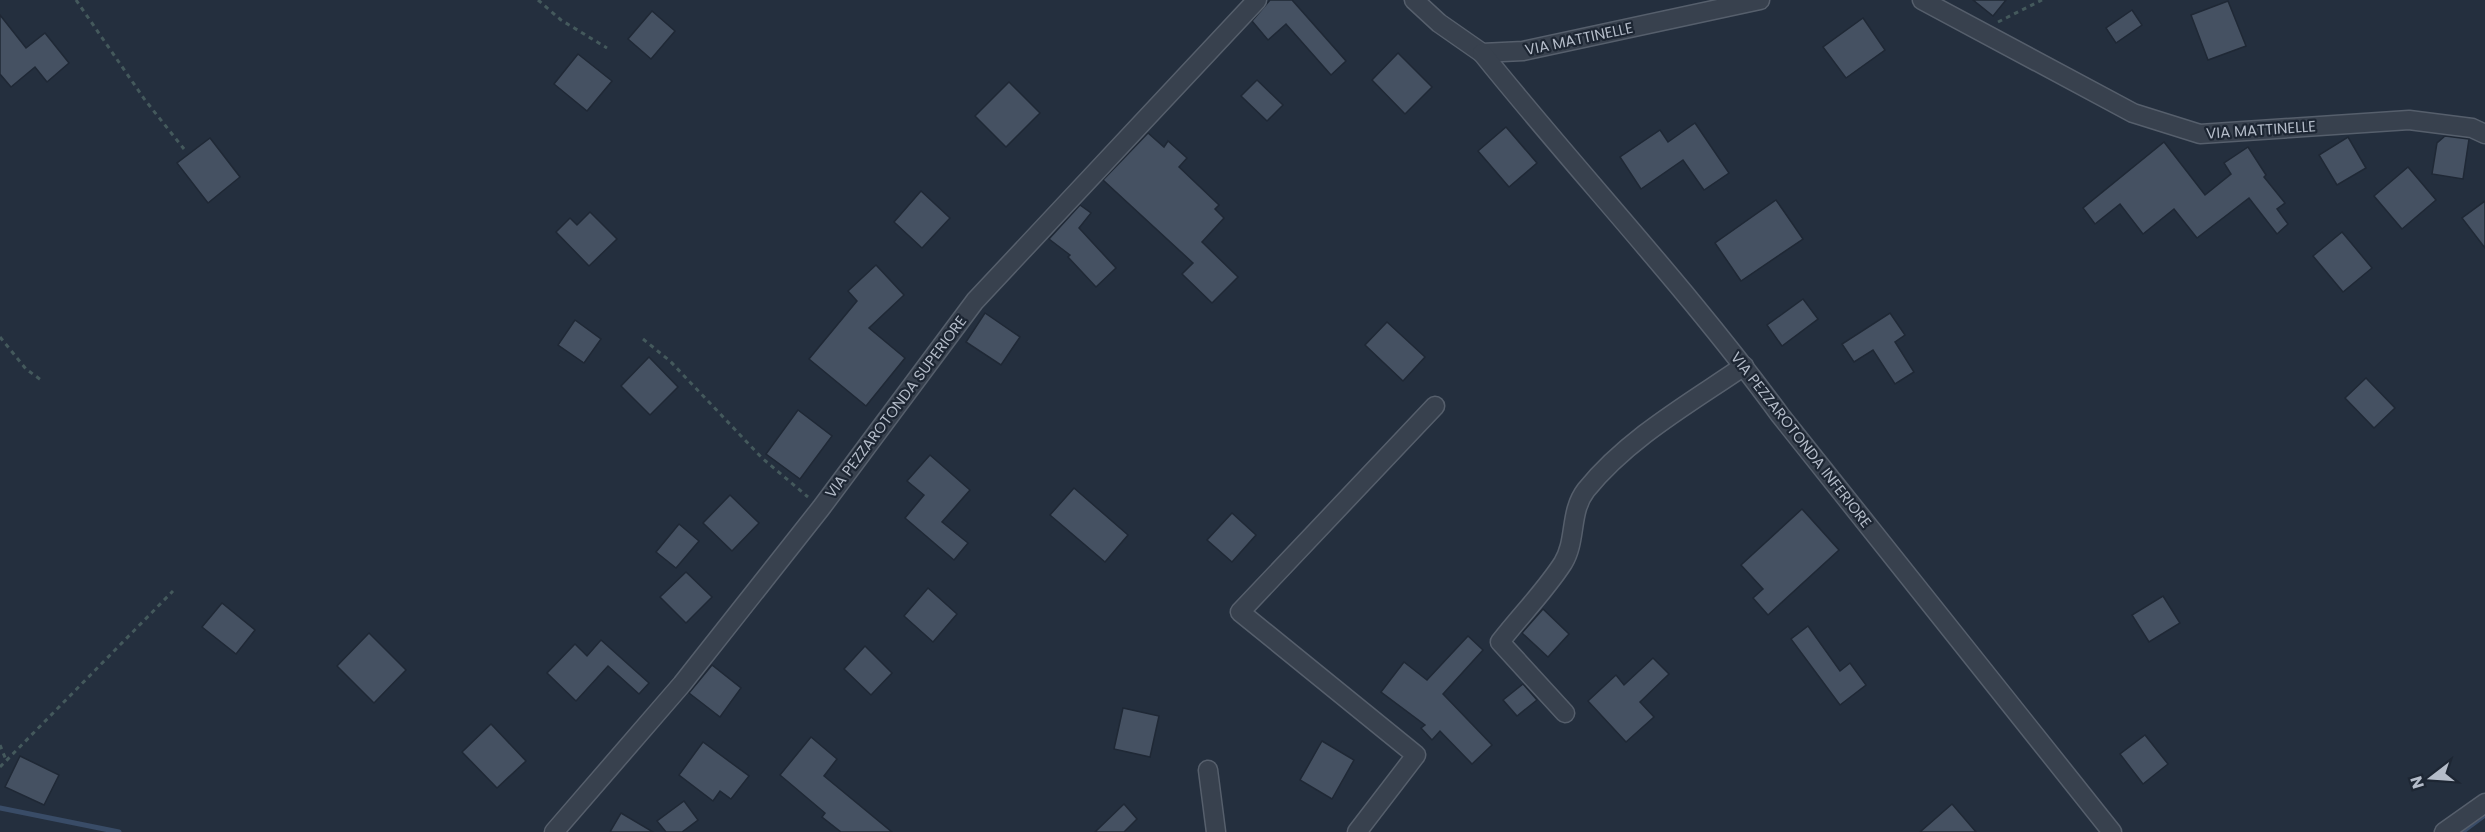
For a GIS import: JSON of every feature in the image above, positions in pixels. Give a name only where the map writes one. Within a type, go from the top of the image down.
[{"type":"street","name":"VIA PEZZAROTONDA SUPERIORE","points":[[554,832],[682,684],[821,508],[975,301],[1257,0]]},
{"type":"street","points":[[1414,0],[1439,23],[1482,53]]},
{"type":"street","name":"VIA MATTINELLE","points":[[1482,53],[1523,51],[1760,0]]},
{"type":"street","name":"VIA MATTINELLE","points":[[1922,0],[2133,113],[2200,135],[2409,120],[2472,128],[2485,134]]},
{"type":"street","name":"VIA PEZZAROTONDA INFERIORE","points":[[1482,53],[1545,132],[1670,275],[1744,366],[1794,434],[2112,832]]},
{"type":"street","points":[[1565,713],[1500,642],[1564,562],[1573,528],[1574,510],[1586,491],[1642,436],[1744,366]]},
{"type":"street","points":[[1357,832],[1416,755],[1240,612],[1435,406]]},
{"type":"street","points":[[1208,770],[1216,832]]},
{"type":"street","points":[[2444,832],[2485,803]]},
{"type":"path","points":[[76,0],[145,100],[184,149]]},
{"type":"path","points":[[538,0],[561,20],[607,48]]},
{"type":"path","points":[[1983,32],[2042,0]]},
{"type":"path","points":[[0,337],[26,369],[41,380]]},
{"type":"path","points":[[643,339],[670,361],[762,458],[821,508]]},
{"type":"path","points":[[0,767],[172,591]]},
{"type":"path","points":[[0,745],[6,761]]},
{"type":"building","points":[[1270,0],[1292,0],[1346,61],[1331,75],[1286,24],[1268,40],[1252,21]]},
{"type":"building","points":[[1973,0],[2006,0],[1993,16]]},
{"type":"building","points":[[2228,1],[2246,46],[2208,60],[2191,15]]},
{"type":"building","points":[[2132,10],[2142,25],[2116,43],[2106,28]]},
{"type":"building","points":[[652,11],[675,31],[651,59],[628,39]]},
{"type":"building","points":[[0,15],[26,48],[45,33],[69,63],[47,82],[35,67],[11,87],[0,74]]},
{"type":"building","points":[[1863,18],[1885,50],[1846,78],[1823,47]]},
{"type":"building","points":[[1398,53],[1432,87],[1405,114],[1372,80]]},
{"type":"building","points":[[578,54],[612,81],[587,111],[554,84]]},
{"type":"building","points":[[1257,80],[1283,105],[1267,121],[1241,96]]},
{"type":"building","points":[[1009,82],[1040,113],[1006,147],[975,116]]},
{"type":"building","points":[[1695,123],[1729,173],[1704,190],[1683,160],[1641,189],[1620,157],[1660,130],[1668,142]]},
{"type":"building","points":[[1506,127],[1537,163],[1509,187],[1478,151]]},
{"type":"building","points":[[1148,133],[1164,147],[1168,141],[1187,158],[1179,167],[1219,205],[1215,209],[1224,218],[1202,242],[1238,277],[1212,303],[1182,274],[1193,263],[1103,180]]},
{"type":"building","points":[[2445,136],[2469,139],[2463,179],[2432,174],[2437,143]]},
{"type":"building","points":[[2348,137],[2366,168],[2337,185],[2319,155]]},
{"type":"building","points":[[210,138],[240,177],[208,203],[177,163]]},
{"type":"building","points":[[2164,142],[2205,195],[2231,174],[2224,163],[2248,147],[2266,175],[2264,177],[2285,203],[2277,209],[2288,224],[2277,234],[2249,198],[2197,238],[2174,209],[2143,234],[2120,204],[2095,224],[2083,208]]},
{"type":"building","points":[[2408,167],[2436,200],[2402,229],[2374,196]]},
{"type":"building","points":[[921,191],[950,218],[922,248],[894,222]]},
{"type":"building","points":[[1776,200],[1803,239],[1741,281],[1715,243]]},
{"type":"building","points":[[2485,201],[2485,248],[2462,218]]},
{"type":"building","points":[[1080,205],[1091,213],[1079,228],[1116,268],[1096,287],[1068,257],[1070,255],[1049,239]]},
{"type":"building","points":[[590,212],[617,239],[589,266],[556,232],[570,218],[577,225]]},
{"type":"building","points":[[2342,232],[2372,268],[2343,292],[2313,256]]},
{"type":"building","points":[[876,265],[904,295],[869,328],[905,358],[866,406],[809,359],[857,301],[848,291]]},
{"type":"building","points":[[1803,299],[1818,319],[1782,346],[1767,325]]},
{"type":"building","points":[[985,313],[1020,337],[1001,365],[966,342]]},
{"type":"building","points":[[1890,313],[1905,335],[1895,342],[1914,372],[1895,384],[1873,350],[1854,362],[1842,344]]},
{"type":"building","points":[[575,320],[601,339],[584,363],[558,345]]},
{"type":"building","points":[[1387,322],[1425,357],[1403,381],[1365,345]]},
{"type":"building","points":[[649,357],[678,387],[650,415],[621,386]]},
{"type":"building","points":[[2366,378],[2395,408],[2374,428],[2345,398]]},
{"type":"building","points":[[798,410],[832,436],[800,479],[766,454]]},
{"type":"building","points":[[930,455],[970,490],[942,522],[968,543],[954,560],[905,518],[924,495],[907,481]]},
{"type":"building","points":[[1074,488],[1128,535],[1105,562],[1050,515]]},
{"type":"building","points":[[730,495],[759,523],[732,551],[703,523]]},
{"type":"building","points":[[1802,509],[1839,550],[1768,615],[1753,598],[1763,589],[1741,565]]},
{"type":"building","points":[[1232,513],[1256,535],[1232,562],[1207,540]]},
{"type":"building","points":[[679,524],[699,541],[676,568],[656,552]]},
{"type":"building","points":[[686,572],[712,597],[686,623],[660,597]]},
{"type":"building","points":[[928,588],[957,614],[933,642],[904,616]]},
{"type":"building","points":[[2163,596],[2180,623],[2149,642],[2132,615]]},
{"type":"building","points":[[222,603],[255,630],[236,654],[202,627]]},
{"type":"building","points":[[1543,609],[1569,634],[1548,657],[1522,633]]},
{"type":"building","points":[[1808,626],[1840,671],[1850,663],[1866,685],[1840,705],[1791,639]]},
{"type":"building","points":[[369,633],[406,670],[374,703],[337,666]]},
{"type":"building","points":[[1468,636],[1483,650],[1443,694],[1492,745],[1472,764],[1440,731],[1432,740],[1421,728],[1425,725],[1381,692],[1404,662],[1427,680]]},
{"type":"building","points":[[601,640],[649,683],[639,694],[608,666],[576,701],[547,673],[575,644],[587,656]]},
{"type":"building","points":[[865,646],[892,673],[871,695],[844,669]]},
{"type":"building","points":[[1653,658],[1669,674],[1640,702],[1654,717],[1626,742],[1588,701],[1616,675],[1624,685]]},
{"type":"building","points":[[712,665],[741,688],[720,717],[689,693]]},
{"type":"building","points":[[1523,684],[1537,700],[1517,716],[1503,700]]},
{"type":"building","points":[[1123,708],[1159,716],[1150,757],[1114,749]]},
{"type":"building","points":[[491,724],[526,761],[497,788],[462,752]]},
{"type":"building","points":[[2145,735],[2168,764],[2143,784],[2120,754]]},
{"type":"building","points":[[811,737],[837,759],[824,776],[892,832],[841,832],[822,817],[825,813],[780,775]]},
{"type":"building","points":[[1322,741],[1354,760],[1332,799],[1300,780]]},
{"type":"building","points":[[703,742],[749,776],[731,799],[720,791],[713,801],[679,775]]},
{"type":"building","points":[[20,756],[59,775],[44,805],[5,787]]},
{"type":"building","points":[[684,801],[698,820],[682,832],[666,832],[657,821]]},
{"type":"building","points":[[1124,804],[1137,819],[1124,832],[1095,832]]},
{"type":"building","points":[[1952,804],[1976,832],[1920,832]]},
{"type":"building","points":[[621,813],[653,832],[610,832]]},
{"type":"waterway","points":[[0,808],[119,832]]},
{"type":"waterway","points":[[2462,832],[2485,815]]}]
